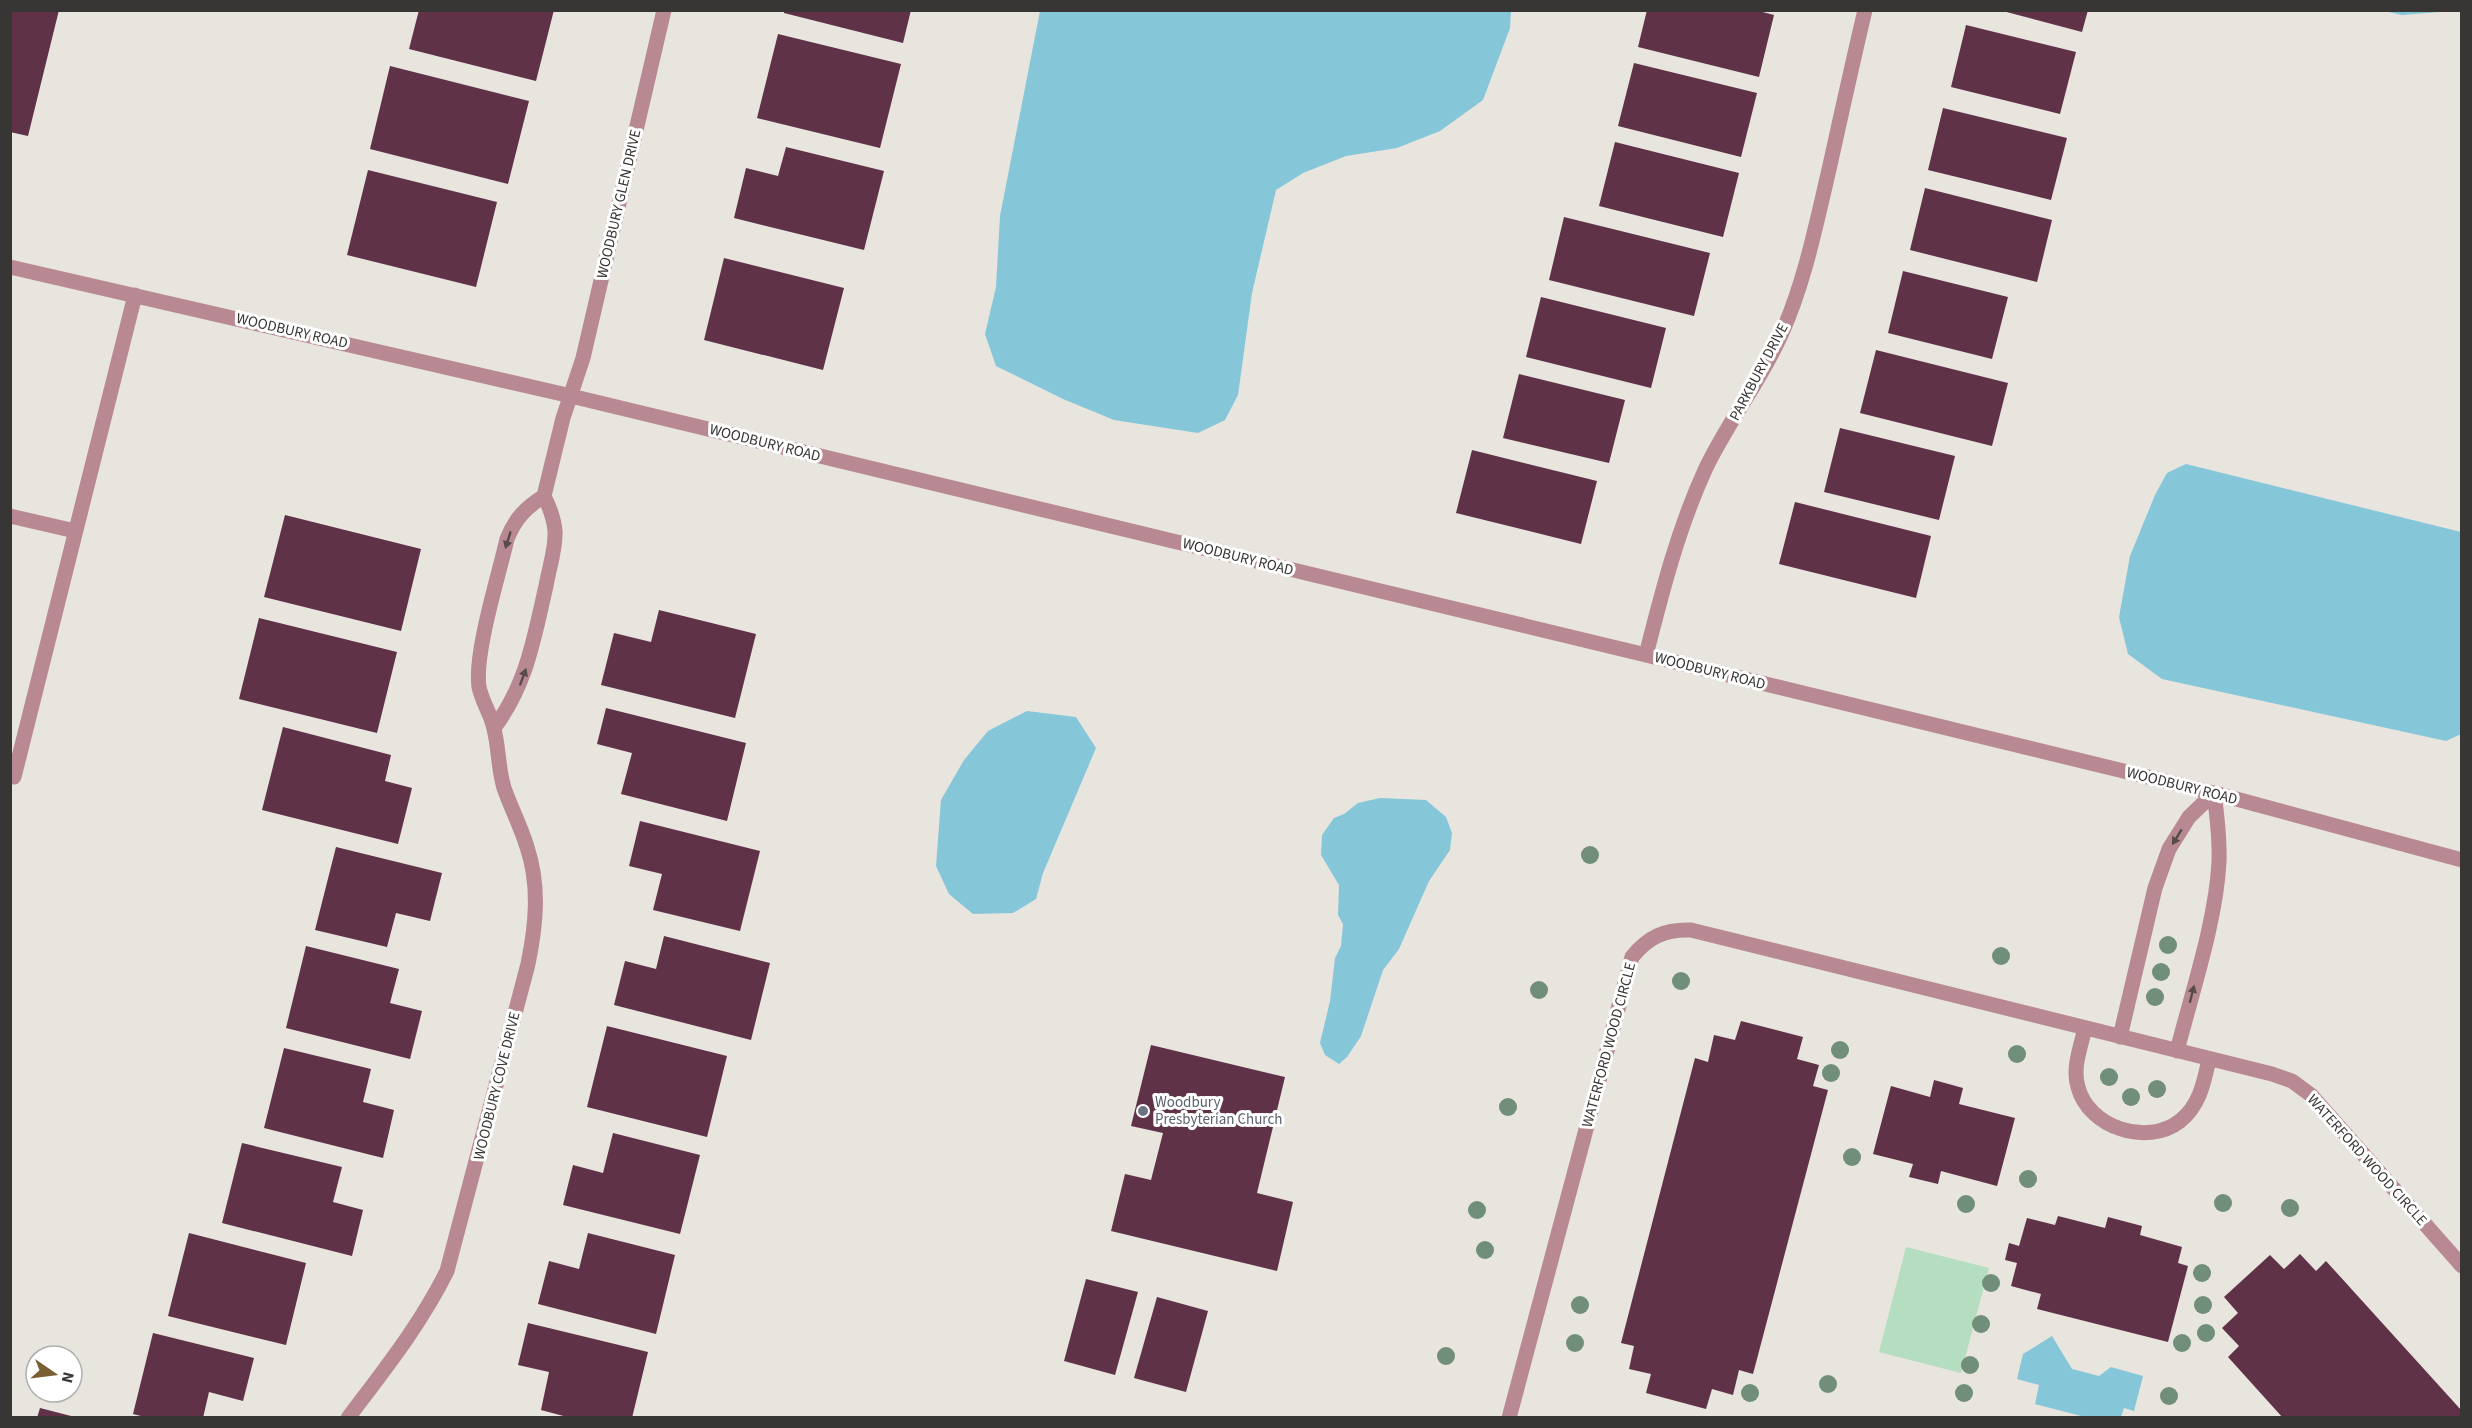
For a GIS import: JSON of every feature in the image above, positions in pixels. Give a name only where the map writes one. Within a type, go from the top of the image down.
[{"type":"street","name":"WOODBURY GLEN DRIVE","points":[[571,396],[584,358],[664,10]]},
{"type":"street","name":"PARKBURY DRIVE","points":[[1646,655],[1669,566],[1686,514],[1706,467],[1758,381],[1781,335],[1799,288],[1812,245],[1865,10]]},
{"type":"street","name":"WOODBURY ROAD","points":[[10,267],[571,396],[1646,655],[2214,793],[2462,860]]},
{"type":"street","points":[[10,776],[14,777],[135,295]]},
{"type":"street","points":[[494,728],[517,693],[525,672],[555,533],[553,513],[544,496],[571,396]]},
{"type":"street","name":"WOODBURY COVE DRIVE","points":[[348,1418],[431,1304],[447,1271],[528,964],[534,935],[536,904],[533,874],[528,848],[504,787],[496,756],[494,728],[485,709],[479,685],[480,659],[507,539],[514,521],[527,507],[544,496]]},
{"type":"street","points":[[10,516],[75,531]]},
{"type":"street","points":[[2120,1036],[2155,888],[2169,849],[2189,817],[2214,793]]},
{"type":"street","points":[[2177,1051],[2215,901],[2219,862],[2219,826],[2214,793]]},
{"type":"street","name":"WATERFORD WOOD CIRCLE","points":[[1509,1418],[1632,957],[1643,943],[1658,934],[1674,930],[1691,930],[2272,1074],[2292,1081],[2311,1095],[2462,1266]]},
{"type":"street","points":[[2085,1028],[2076,1068],[2077,1086],[2084,1105],[2100,1119],[2118,1128],[2140,1133],[2159,1130],[2179,1122],[2192,1108],[2201,1092],[2209,1059]]},
{"type":"green space","points":[[1906,1247],[1989,1268],[1961,1373],[1879,1352]]},
{"type":"water","points":[[1040,10],[1511,11],[1510,28],[1483,100],[1440,131],[1397,148],[1346,156],[1303,173],[1276,190],[1252,293],[1238,395],[1225,420],[1198,433],[1114,420],[1063,399],[996,366],[985,334],[996,287],[1000,216]]},
{"type":"water","points":[[2384,10],[2452,11],[2402,15]]},
{"type":"water","points":[[2186,464],[2461,532],[2461,734],[2446,741],[2162,679],[2128,654],[2119,617],[2130,556],[2155,495],[2167,473]]},
{"type":"water","points":[[1027,711],[1076,717],[1096,748],[1043,873],[1036,899],[1013,913],[973,914],[949,894],[936,866],[941,800],[964,760],[988,731]]},
{"type":"water","points":[[1380,798],[1426,800],[1446,817],[1452,833],[1450,850],[1429,881],[1399,949],[1383,970],[1361,1036],[1347,1057],[1339,1064],[1325,1055],[1320,1043],[1330,1001],[1335,958],[1341,946],[1343,924],[1338,915],[1339,885],[1321,855],[1322,835],[1334,818],[1344,814],[1358,803]]},
{"type":"water","points":[[2052,1336],[2072,1369],[2099,1376],[2111,1367],[2143,1376],[2134,1411],[2124,1408],[2121,1417],[2085,1417],[2035,1404],[2039,1385],[2017,1379],[2023,1354]]},
{"type":"building","points":[[10,10],[59,10],[28,136],[10,132]]},
{"type":"building","points":[[419,10],[554,10],[536,81],[409,49]]},
{"type":"building","points":[[784,10],[911,10],[903,43],[784,13]]},
{"type":"building","points":[[1647,10],[1755,10],[1774,15],[1759,77],[1638,47]]},
{"type":"building","points":[[1999,10],[2088,10],[2082,32]]},
{"type":"building","points":[[1966,25],[2076,52],[2060,114],[1951,87]]},
{"type":"building","points":[[778,34],[901,64],[880,148],[757,118]]},
{"type":"building","points":[[1634,63],[1757,93],[1741,157],[1618,126]]},
{"type":"building","points":[[390,66],[529,101],[508,184],[370,149]]},
{"type":"building","points":[[1943,108],[2067,138],[2051,200],[1928,170]]},
{"type":"building","points":[[1615,142],[1739,173],[1723,237],[1599,206]]},
{"type":"building","points":[[786,147],[884,171],[864,250],[734,218],[746,168],[778,176]]},
{"type":"building","points":[[368,170],[497,202],[476,287],[347,255]]},
{"type":"building","points":[[1925,188],[2052,220],[2037,282],[1910,250]]},
{"type":"building","points":[[1564,217],[1710,253],[1694,316],[1549,280]]},
{"type":"building","points":[[724,258],[844,288],[823,370],[704,340]]},
{"type":"building","points":[[1903,271],[2008,297],[1992,359],[1888,333]]},
{"type":"building","points":[[1541,297],[1666,328],[1651,388],[1526,357]]},
{"type":"building","points":[[1876,350],[2008,383],[1992,446],[1860,413]]},
{"type":"building","points":[[1519,374],[1625,400],[1609,463],[1503,438]]},
{"type":"building","points":[[1840,428],[1955,456],[1939,520],[1824,492]]},
{"type":"building","points":[[1472,450],[1597,481],[1581,544],[1456,513]]},
{"type":"building","points":[[1795,502],[1931,536],[1916,598],[1779,564]]},
{"type":"building","points":[[285,515],[421,549],[401,631],[264,597]]},
{"type":"building","points":[[659,610],[756,634],[735,718],[601,685],[614,633],[651,642]]},
{"type":"building","points":[[259,618],[397,652],[377,733],[239,699]]},
{"type":"building","points":[[606,708],[746,743],[727,821],[621,794],[632,753],[597,744]]},
{"type":"building","points":[[283,727],[391,755],[385,781],[412,788],[398,844],[262,810]]},
{"type":"building","points":[[640,821],[760,851],[740,931],[653,910],[662,874],[629,866]]},
{"type":"building","points":[[336,847],[442,873],[430,921],[396,913],[387,947],[315,930]]},
{"type":"building","points":[[664,936],[770,963],[751,1040],[614,1005],[625,961],[656,969]]},
{"type":"building","points":[[306,946],[399,969],[390,1003],[422,1011],[410,1059],[286,1028]]},
{"type":"building","points":[[1741,1021],[1803,1037],[1797,1059],[1819,1065],[1813,1086],[1828,1090],[1753,1374],[1739,1370],[1733,1395],[1712,1389],[1706,1409],[1646,1393],[1651,1374],[1629,1369],[1634,1346],[1621,1343],[1695,1058],[1708,1062],[1714,1035],[1735,1040]]},
{"type":"building","points":[[607,1026],[727,1056],[707,1137],[587,1107]]},
{"type":"building","points":[[1151,1045],[1285,1077],[1257,1193],[1293,1202],[1277,1271],[1111,1231],[1125,1174],[1151,1180],[1163,1133],[1131,1126]]},
{"type":"building","points":[[284,1048],[371,1069],[363,1102],[394,1110],[383,1158],[264,1128]]},
{"type":"building","points":[[1934,1080],[1963,1088],[1959,1104],[2015,1118],[1997,1186],[1941,1171],[1938,1184],[1909,1177],[1913,1164],[1873,1154],[1891,1086],[1930,1097]]},
{"type":"building","points":[[613,1133],[700,1155],[680,1234],[563,1205],[573,1165],[603,1173]]},
{"type":"building","points":[[242,1143],[342,1167],[333,1202],[363,1210],[352,1256],[222,1223]]},
{"type":"building","points":[[2058,1216],[2105,1228],[2108,1217],[2142,1226],[2140,1235],[2182,1247],[2178,1263],[2188,1266],[2168,1342],[2037,1309],[2041,1294],[2011,1286],[2017,1263],[2005,1260],[2009,1243],[2019,1246],[2027,1218],[2055,1225]]},
{"type":"building","points":[[189,1233],[306,1263],[286,1345],[168,1316]]},
{"type":"building","points":[[588,1233],[675,1255],[656,1334],[538,1304],[549,1261],[579,1269]]},
{"type":"building","points":[[2300,1254],[2316,1271],[2326,1261],[2462,1411],[2462,1418],[2283,1418],[2228,1357],[2239,1346],[2222,1328],[2238,1313],[2224,1297],[2270,1255],[2284,1269]]},
{"type":"building","points":[[1086,1279],[1138,1292],[1115,1375],[1064,1361]]},
{"type":"building","points":[[1157,1297],[1208,1311],[1186,1392],[1134,1378]]},
{"type":"building","points":[[528,1323],[648,1352],[632,1418],[571,1418],[541,1410],[549,1372],[518,1365]]},
{"type":"building","points":[[153,1333],[254,1358],[243,1401],[209,1392],[203,1418],[149,1418],[133,1414]]},
{"type":"building","points":[[40,1408],[75,1417],[37,1418]]},
{"type":"place","name":"Woodbury Presbyterian Church","points":[[1143,1111]]}]
